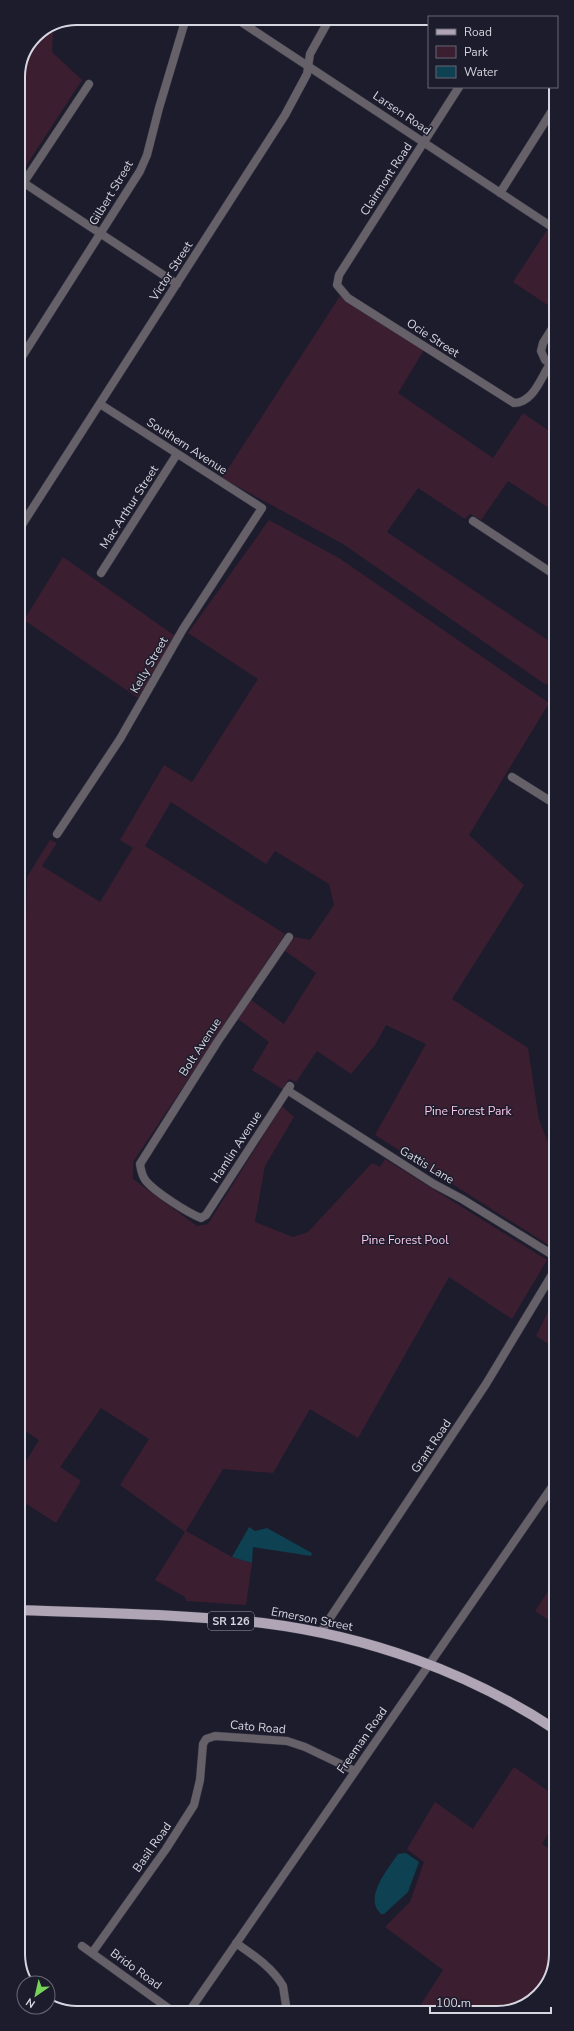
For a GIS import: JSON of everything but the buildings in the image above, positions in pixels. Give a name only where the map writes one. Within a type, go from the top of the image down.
[{"type":"main road","name":"Emerson Street","points":[[25,1610],[198,1618],[264,1623],[320,1633],[387,1650],[430,1664],[514,1705],[549,1726]]},
{"type":"street","name":"Gilbert Street","points":[[25,352],[140,171],[147,155],[184,25]]},
{"type":"street","name":"Larsen Road","points":[[246,25],[549,225]]},
{"type":"street","name":"Victor Street","points":[[25,520],[297,96],[307,74],[310,54],[326,25]]},
{"type":"street","points":[[25,175],[88,84]]},
{"type":"street","name":"Clairmont Road","points":[[337,285],[339,275],[458,88]]},
{"type":"street","points":[[500,192],[549,115]]},
{"type":"street","points":[[25,184],[177,284]]},
{"type":"street","name":"Ocie Street","points":[[337,285],[348,298],[501,397],[514,403],[521,403],[531,396],[549,369]]},
{"type":"street","points":[[549,334],[541,347],[542,356],[549,362]]},
{"type":"street","name":"Southern Avenue","points":[[100,404],[262,508]]},
{"type":"street","name":"Mac Arthur Street","points":[[101,573],[177,454]]},
{"type":"street","name":"Kelly Street","points":[[57,834],[120,739],[183,629],[262,508]]},
{"type":"street","points":[[472,521],[549,571]]},
{"type":"street","points":[[512,777],[549,800]]},
{"type":"street","name":"Bolt Avenue","points":[[201,1218],[192,1215],[146,1182],[141,1174],[140,1164],[218,1041],[289,937]]},
{"type":"street","name":"Hamlin Avenue","points":[[201,1218],[206,1215],[288,1088]]},
{"type":"street","name":"Gattis Lane","points":[[288,1088],[434,1184],[462,1199],[549,1253]]},
{"type":"street","name":"Grant Road","points":[[320,1633],[486,1384],[549,1280]]},
{"type":"street","name":"Freeman Road","points":[[193,2006],[549,1491]]},
{"type":"street","name":"Cato Road","points":[[203,1744],[206,1739],[215,1736],[287,1741],[305,1747],[355,1771]]},
{"type":"street","name":"Basil Road","points":[[92,1953],[166,1849],[194,1805],[200,1780],[203,1744]]},
{"type":"street","points":[[236,1942],[272,1971],[281,1982],[287,2006]]},
{"type":"street","name":"Brido Road","points":[[82,1946],[165,2006]]},
{"type":"green space","points":[[53,31],[52,52],[82,80],[25,167],[26,67],[29,57],[40,40]]},
{"type":"green space","points":[[547,230],[549,231],[549,306],[513,282]]},
{"type":"green space","points":[[340,296],[424,350],[398,393],[493,458],[523,413],[549,431],[549,508],[508,481],[481,520],[470,514],[465,519],[418,488],[387,532],[549,641],[549,680],[546,685],[343,544],[222,478]]},
{"type":"green space","points":[[269,520],[339,558],[549,703],[469,835],[524,885],[452,999],[528,1048],[539,1120],[549,1145],[549,1245],[375,1135],[426,1044],[386,1025],[375,1045],[351,1074],[317,1051],[296,1082],[289,1079],[282,1089],[252,1070],[269,1042],[238,1019],[250,999],[284,1024],[316,973],[284,950],[295,937],[310,940],[334,905],[329,884],[275,851],[266,864],[171,802],[145,846],[285,934],[133,1162],[133,1179],[197,1226],[208,1224],[282,1106],[294,1117],[265,1166],[255,1222],[293,1237],[308,1232],[372,1163],[380,1167],[385,1159],[547,1260],[512,1319],[449,1277],[358,1438],[310,1409],[273,1473],[223,1469],[186,1531],[232,1557],[252,1563],[246,1605],[186,1601],[185,1597],[155,1580],[185,1532],[120,1485],[149,1439],[101,1408],[60,1467],[81,1481],[56,1523],[25,1503],[25,1463],[39,1440],[25,1431],[25,918],[27,877],[50,840],[57,843],[42,866],[100,902],[133,848],[120,840],[164,765],[192,782],[258,679],[188,633]]},
{"type":"green space","points":[[63,557],[175,636],[138,698],[25,621]]},
{"type":"green space","points":[[549,1309],[549,1344],[536,1336]]},
{"type":"green space","points":[[549,1590],[549,1620],[535,1611]]},
{"type":"green space","points":[[514,1767],[549,1792],[549,1832],[542,1844],[549,1848],[549,1960],[546,1970],[542,1980],[531,1993],[523,1999],[507,2005],[420,2006],[443,1970],[385,1927],[410,1902],[424,1862],[407,1849],[435,1802],[473,1829]]},
{"type":"water","points":[[249,1527],[255,1531],[267,1528],[312,1553],[311,1556],[253,1547],[252,1563],[232,1557]]},
{"type":"water","points":[[406,1853],[419,1862],[408,1892],[384,1914],[381,1914],[376,1907],[375,1900],[379,1884],[383,1875],[398,1854]]},
{"type":"park label","name":"Pine Forest Park","points":[[468,1111]]},
{"type":"park label","name":"Pine Forest Pool","points":[[405,1240]]}]
